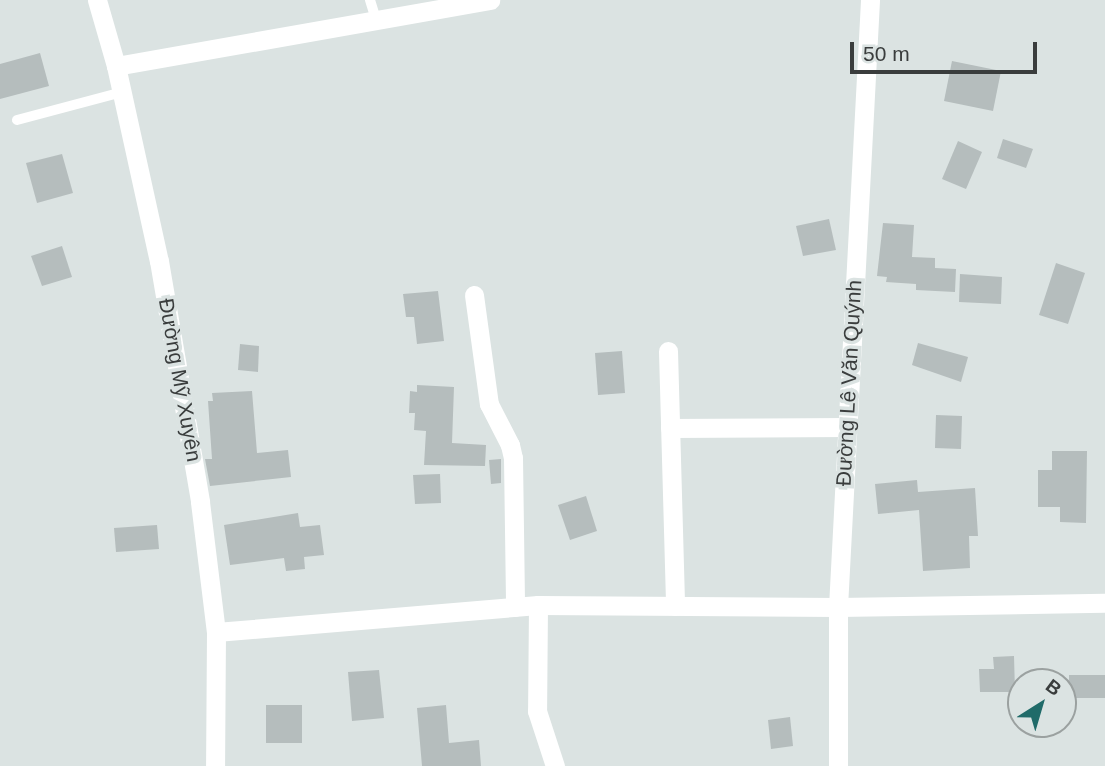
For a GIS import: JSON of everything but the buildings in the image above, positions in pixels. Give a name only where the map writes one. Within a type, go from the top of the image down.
[{"type":"street","name":"Đường Mỹ Xuyên","points":[[97,0],[122,92],[171,326],[200,502],[216,632],[215,766]]},
{"type":"street","points":[[116,66],[490,0]]},
{"type":"street","name":"Đường Lê Văn Quýnh","points":[[838,766],[838,607],[870,0]]},
{"type":"street","points":[[474,295],[489,404],[510,445],[513,458],[515,607]]},
{"type":"street","points":[[668,351],[675,606]]},
{"type":"street","points":[[670,428],[847,428]]},
{"type":"street","points":[[216,632],[538,605],[838,607],[1105,603]]},
{"type":"street","points":[[538,605],[537,711],[555,766]]},
{"type":"lane","points":[[370,0],[376,20]]},
{"type":"lane","points":[[17,120],[122,92]]}]
